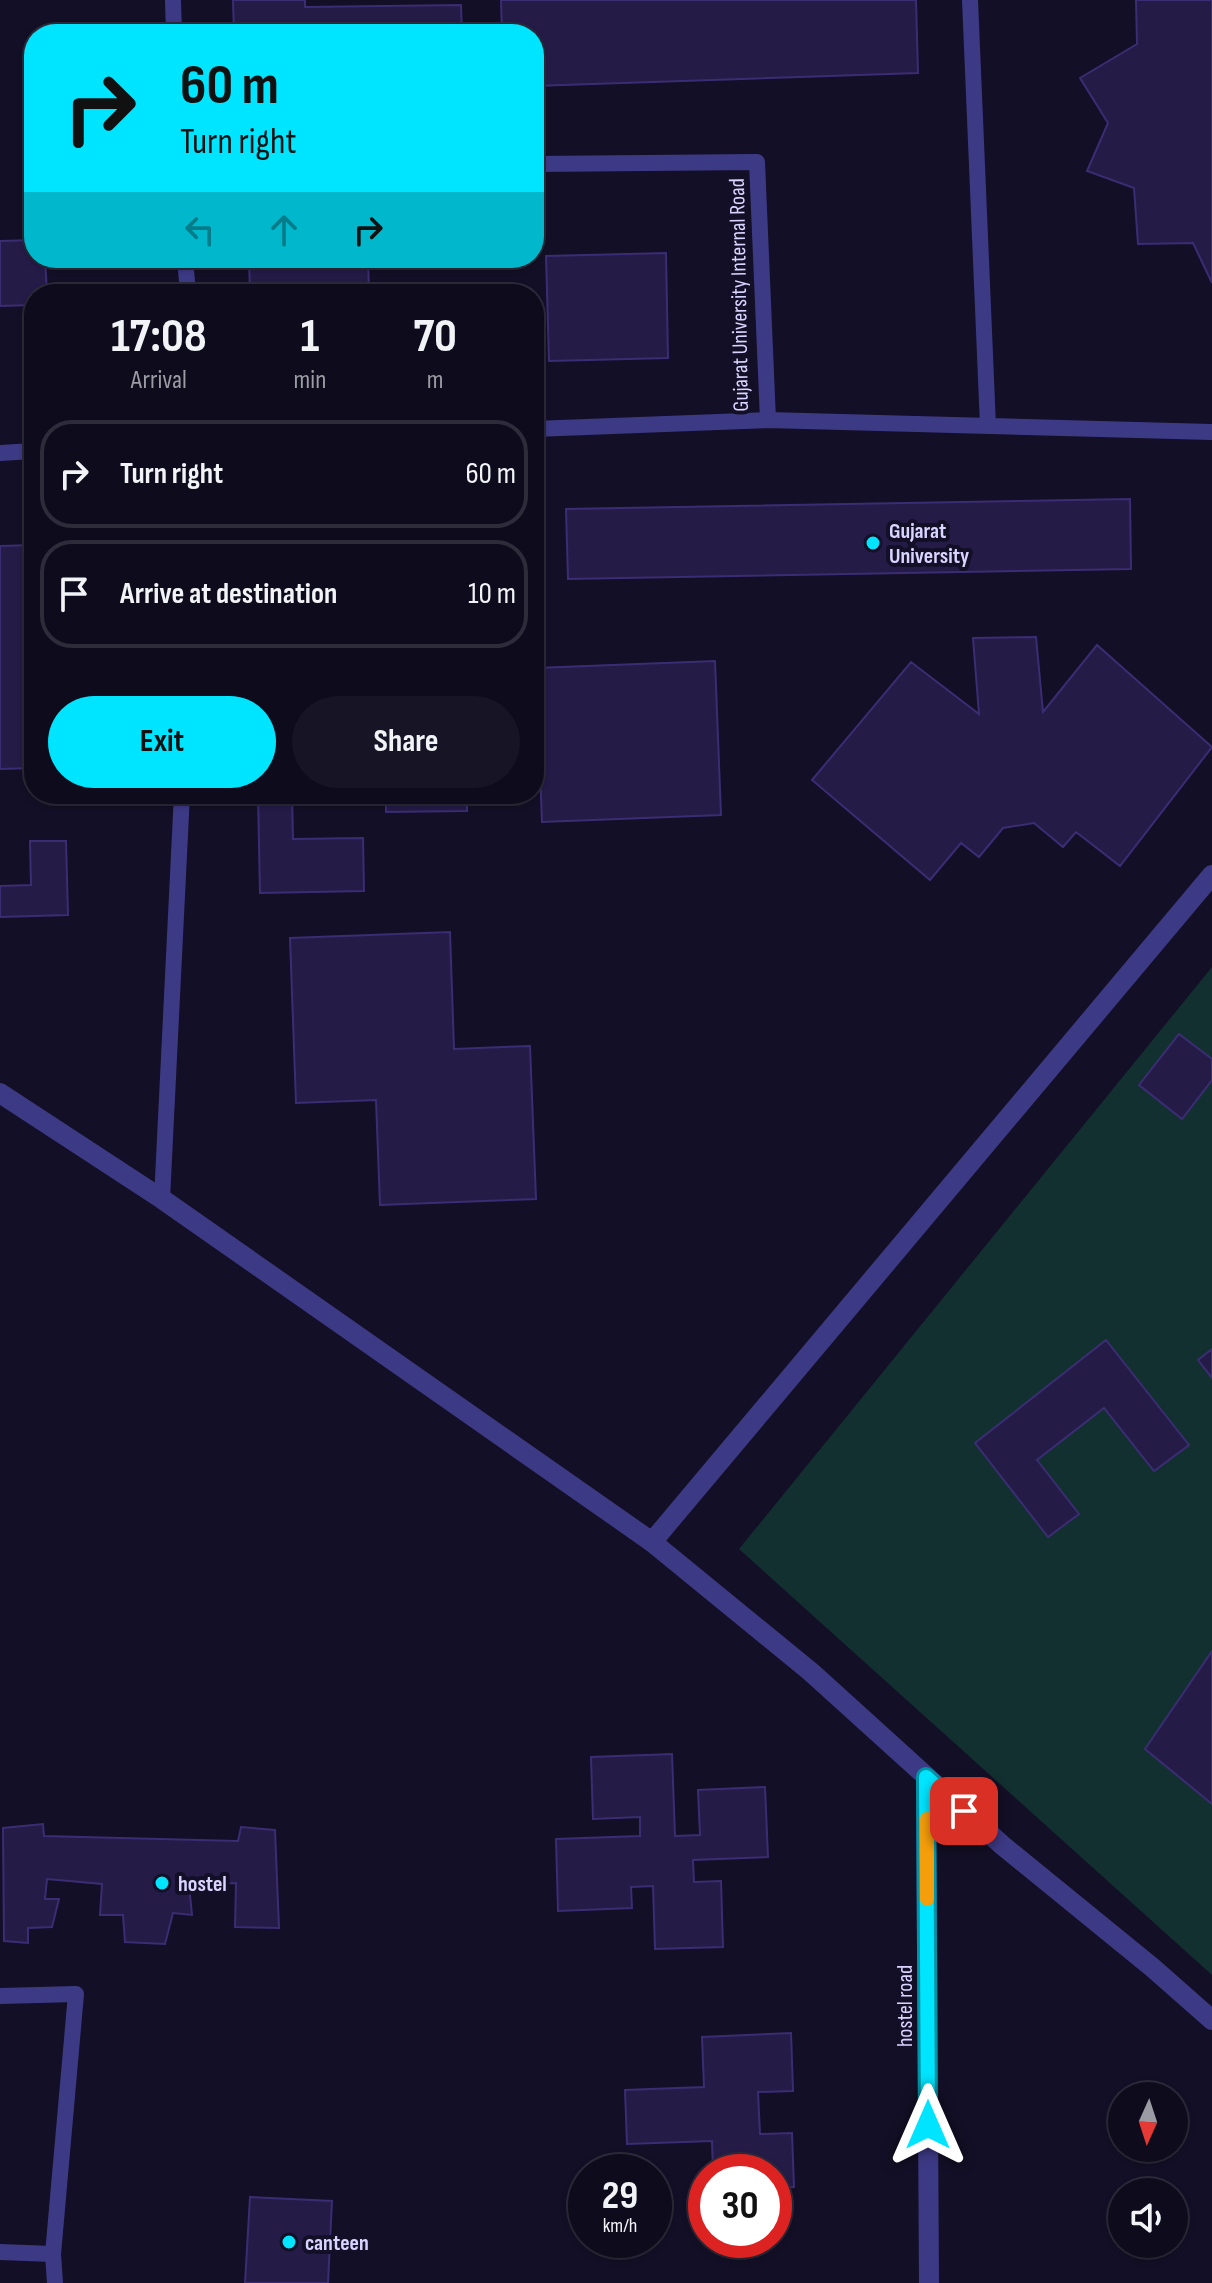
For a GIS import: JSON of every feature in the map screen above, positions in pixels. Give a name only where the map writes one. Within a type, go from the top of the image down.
[{"type":"street","points":[[652,1542],[1212,875]]},
{"type":"street","points":[[0,1093],[162,1199],[652,1542],[811,1672],[1002,1845],[1212,2020]]},
{"type":"street","name":"hostel road","points":[[926,1777],[929,2283]]},
{"type":"lane","points":[[173,0],[174,24]]},
{"type":"lane","points":[[970,0],[988,426]]},
{"type":"lane","name":"Gujarat University Internal Road","points":[[544,164],[757,162],[768,420],[544,429]]},
{"type":"lane","points":[[768,420],[1212,432]]},
{"type":"lane","points":[[0,453],[24,452]]},
{"type":"lane","points":[[162,1199],[182,804]]},
{"type":"lane","points":[[0,1996],[76,1994],[53,2254],[55,2283]]},
{"type":"lane","points":[[0,2252],[53,2254]]},
{"type":"green space","points":[[1212,967],[1212,1975],[739,1549]]},
{"type":"building","points":[[233,0],[305,0],[305,7],[461,5],[462,24],[234,24]]},
{"type":"building","points":[[501,0],[916,0],[918,73],[544,86],[544,24],[502,24]]},
{"type":"building","points":[[1136,0],[1212,0],[1212,283],[1193,243],[1138,244],[1134,188],[1087,171],[1108,123],[1080,78],[1137,44]]},
{"type":"building","points":[[24,240],[24,268],[46,268],[46,284],[24,284],[24,305],[0,306],[0,241]]},
{"type":"building","points":[[666,253],[668,358],[549,361],[546,256]]},
{"type":"building","points":[[249,268],[368,268],[369,284],[250,284]]},
{"type":"building","points":[[1130,499],[1131,569],[568,579],[566,509]]},
{"type":"building","points":[[24,545],[24,768],[0,769],[0,546]]},
{"type":"building","points":[[1036,637],[1043,712],[1097,645],[1212,747],[1120,866],[1076,832],[1063,847],[1034,823],[1003,828],[979,857],[961,843],[930,880],[812,780],[911,662],[979,714],[973,638]]},
{"type":"building","points":[[715,661],[721,815],[542,822],[544,668]]},
{"type":"building","points":[[258,804],[292,804],[293,839],[363,838],[364,891],[260,893]]},
{"type":"building","points":[[386,804],[467,804],[467,811],[386,812]]},
{"type":"building","points":[[30,841],[66,841],[68,915],[0,917],[0,886],[31,885]]},
{"type":"building","points":[[450,932],[454,1049],[530,1046],[536,1199],[380,1205],[376,1100],[296,1103],[290,938]]},
{"type":"building","points":[[1179,1034],[1212,1059],[1212,1080],[1182,1119],[1139,1085]]},
{"type":"building","points":[[1106,1340],[1189,1445],[1154,1471],[1104,1408],[1037,1460],[1079,1514],[1048,1537],[975,1443]]},
{"type":"building","points":[[1212,1349],[1212,1378],[1198,1360]]},
{"type":"building","points":[[1212,1651],[1212,1804],[1145,1749]]},
{"type":"building","points":[[672,1754],[675,1836],[700,1835],[698,1790],[765,1787],[768,1857],[693,1860],[694,1882],[721,1881],[723,1947],[655,1949],[653,1886],[631,1887],[632,1908],[558,1911],[556,1839],[640,1836],[640,1817],[593,1819],[591,1757]]},
{"type":"building","name":"hostel","points":[[43,1824],[44,1836],[238,1841],[241,1827],[275,1830],[279,1928],[235,1927],[236,1883],[189,1885],[192,1915],[173,1913],[165,1944],[125,1942],[123,1915],[100,1915],[102,1884],[47,1879],[45,1899],[59,1899],[52,1927],[28,1928],[28,1943],[4,1941],[3,1828]]},
{"type":"building","points":[[791,2033],[793,2091],[758,2092],[760,2134],[792,2133],[794,2187],[792,2154],[712,2154],[712,2141],[627,2144],[625,2090],[704,2087],[702,2037]]},
{"type":"building","name":"canteen","points":[[250,2197],[332,2201],[328,2283],[245,2283]]},
{"type":"slow traffic","points":[[927,1819],[927,1899]]},
{"type":"place","name":"Gujarat University","points":[[873,543]]},
{"type":"place","name":"hostel","points":[[162,1883]]},
{"type":"place","name":"canteen","points":[[289,2242]]},
{"type":"route","points":[[928,2125],[926,1777],[964,1811]]}]
